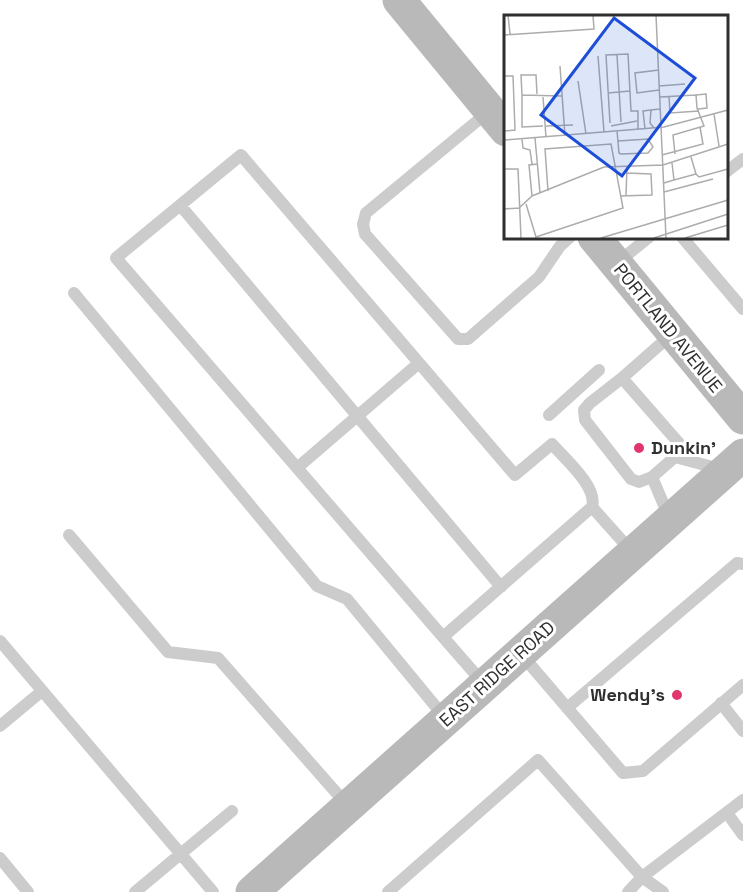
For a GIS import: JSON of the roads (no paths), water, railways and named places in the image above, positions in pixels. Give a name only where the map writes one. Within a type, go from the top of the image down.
[{"type":"main road","points":[[399,0],[498,120]]},
{"type":"main road","name":"PORTLAND AVENUE","points":[[595,238],[743,418]]},
{"type":"main road","name":"EAST RIDGE ROAD","points":[[252,892],[735,463]]},
{"type":"lane","points":[[498,120],[366,213],[363,224],[365,234],[458,339],[468,339],[539,277],[560,246],[569,238]]},
{"type":"lane","points":[[443,637],[592,507],[590,489],[552,444],[515,475],[241,155],[116,258],[443,637],[485,685]]},
{"type":"lane","points":[[728,170],[743,159]]},
{"type":"lane","points":[[180,205],[501,587]]},
{"type":"lane","points":[[616,264],[648,238]]},
{"type":"lane","points":[[683,238],[743,309]]},
{"type":"lane","points":[[74,293],[317,586],[347,599],[446,719]]},
{"type":"lane","points":[[622,378],[684,449],[652,477],[639,482],[632,478],[585,420],[584,410],[673,333]]},
{"type":"lane","points":[[297,468],[419,363]]},
{"type":"lane","points":[[549,415],[599,370]]},
{"type":"lane","points":[[675,457],[735,463]]},
{"type":"lane","points":[[652,477],[671,520]]},
{"type":"lane","points":[[592,507],[633,553]]},
{"type":"lane","points":[[69,536],[168,652],[218,658],[349,807]]},
{"type":"lane","points":[[567,708],[737,563],[743,564]]},
{"type":"lane","points":[[0,641],[213,892]]},
{"type":"lane","points":[[520,653],[623,773],[643,771],[743,685]]},
{"type":"lane","points":[[0,726],[42,691]]},
{"type":"lane","points":[[721,703],[743,730]]},
{"type":"lane","points":[[388,892],[538,760],[642,877],[663,892]]},
{"type":"lane","points":[[628,892],[642,877],[743,800]]},
{"type":"lane","points":[[135,892],[231,811]]},
{"type":"lane","points":[[727,813],[743,835]]},
{"type":"lane","points":[[0,858],[28,892]]},
{"type":"place","name":"Dunkin'","points":[[639,448]]},
{"type":"place","name":"Wendy's","points":[[677,695]]}]
